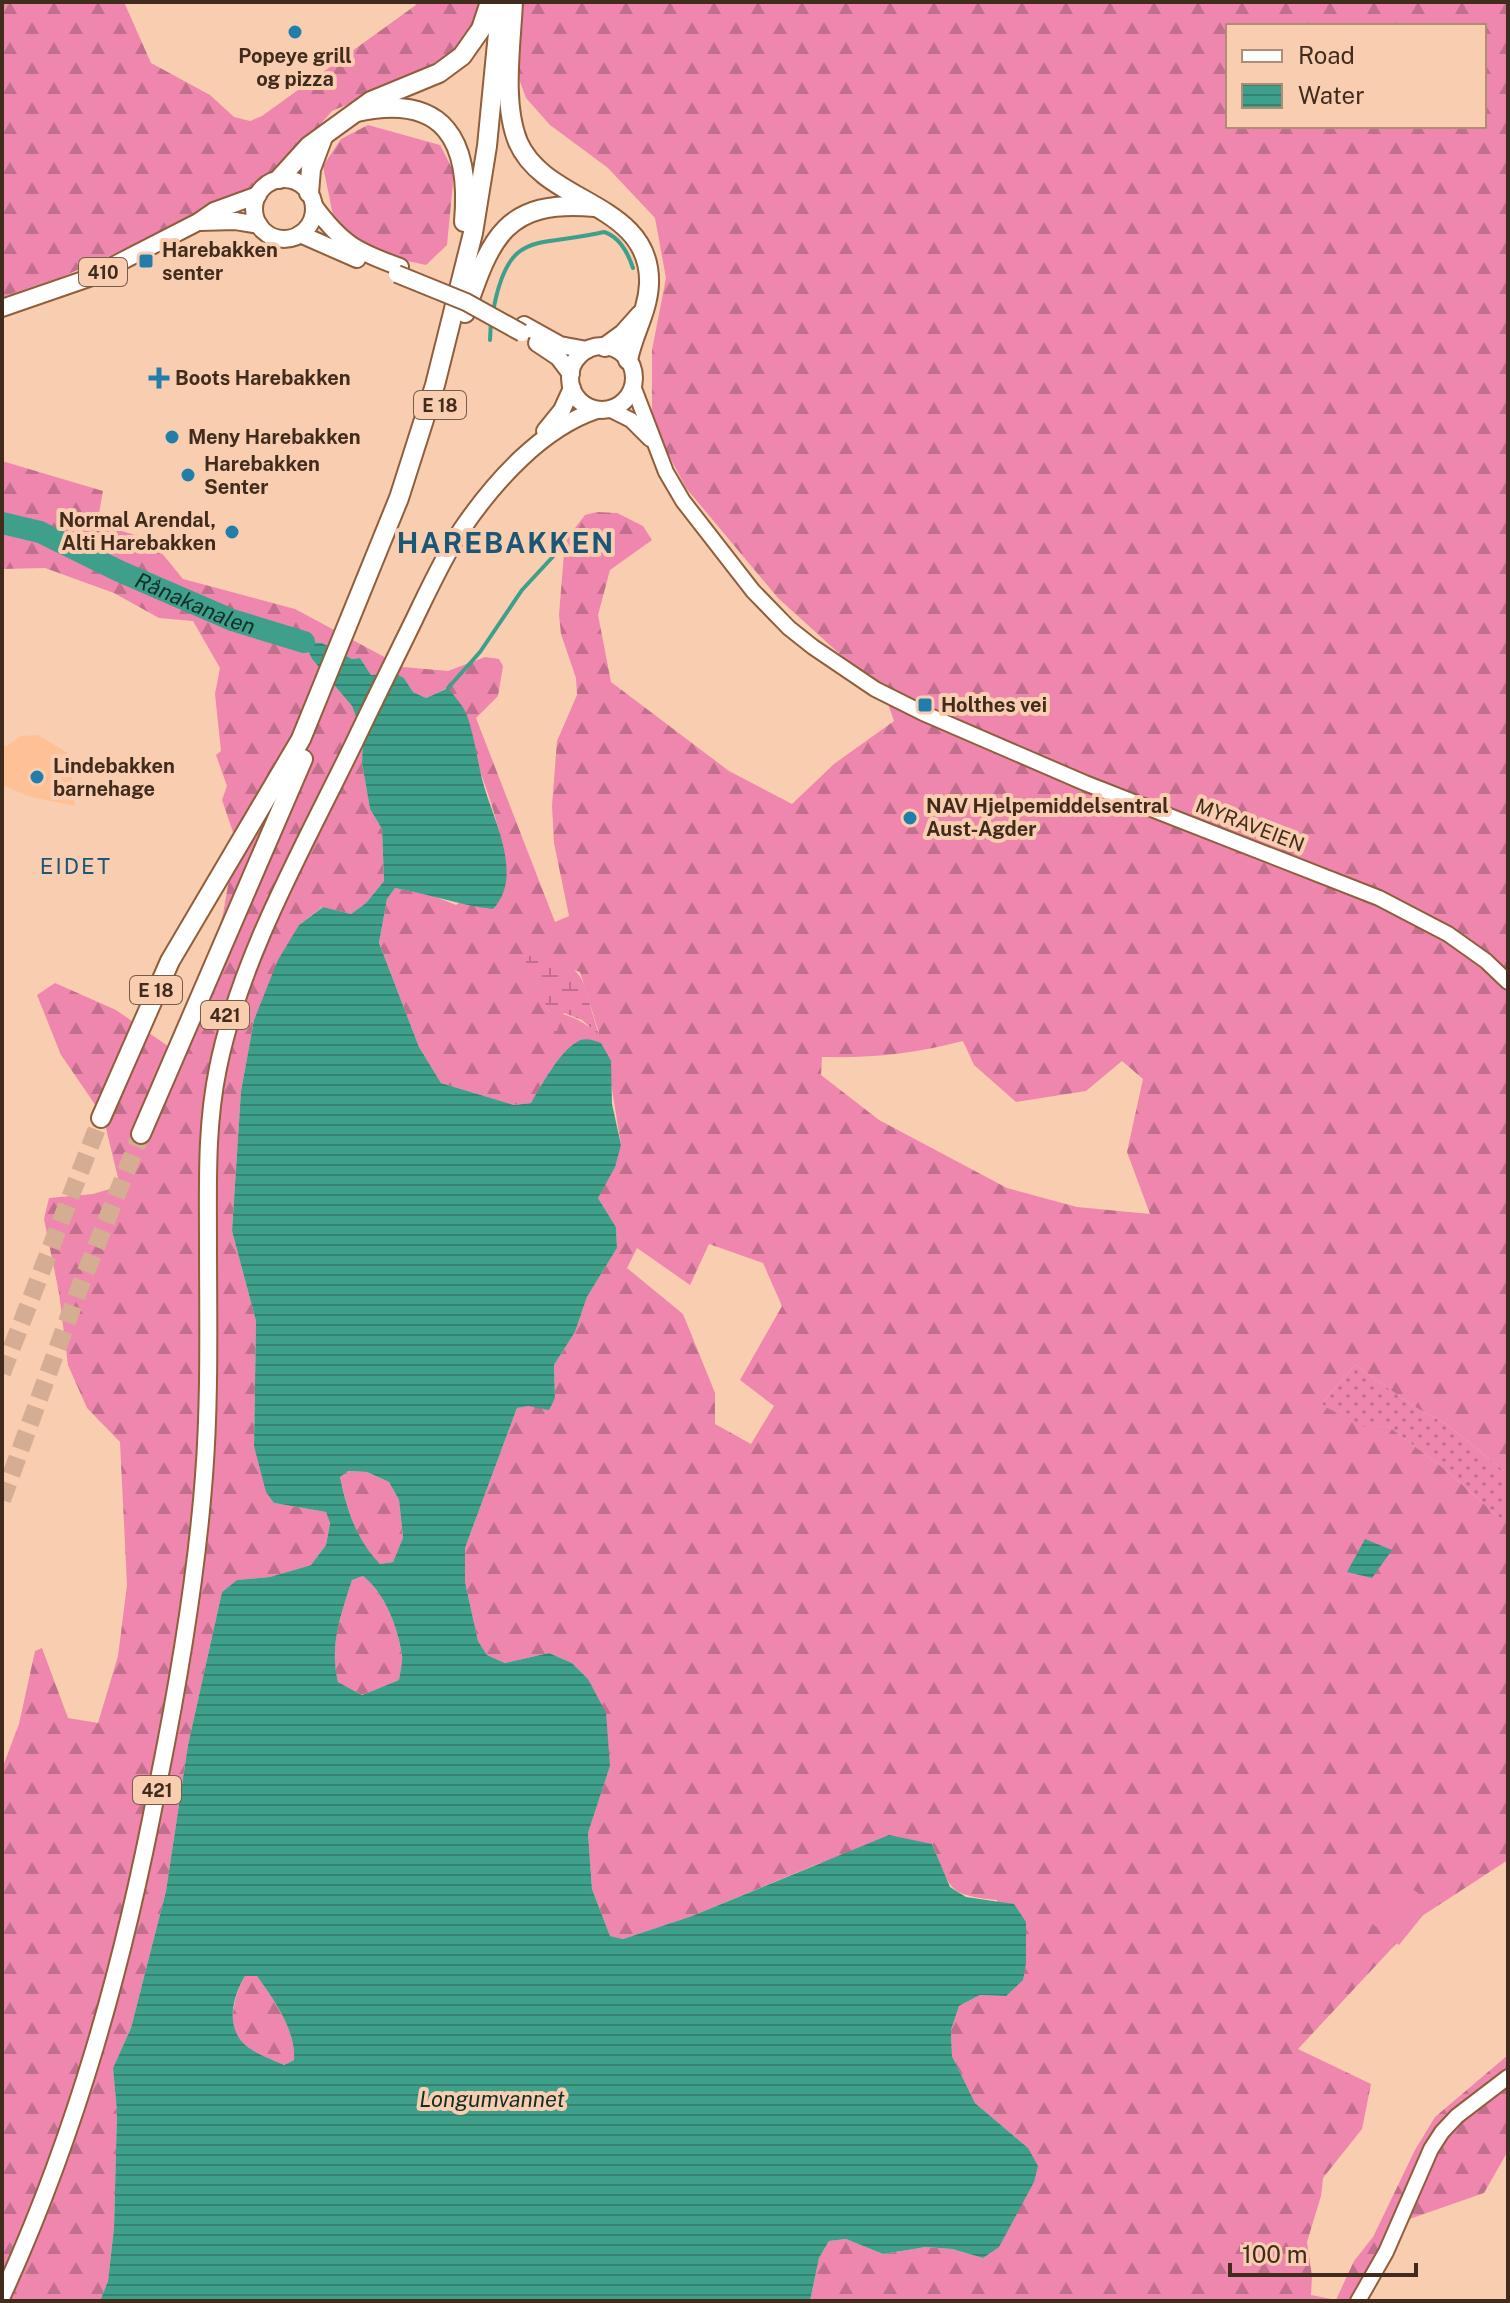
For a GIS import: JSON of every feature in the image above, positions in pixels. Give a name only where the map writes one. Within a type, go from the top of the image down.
[{"type":"highway","name":"E 18","points":[[279,179],[309,146],[371,101],[451,66],[473,45],[490,2]]},
{"type":"highway","name":"E 18","points":[[509,3],[509,109],[519,145],[538,171],[627,227],[642,247],[649,274],[644,310],[628,360]]},
{"type":"highway","name":"E 18","points":[[141,1134],[431,435],[490,185],[509,3]]},
{"type":"highway","name":"E 18","points":[[357,112],[388,106],[420,111],[444,127],[459,152],[466,190],[456,326]]},
{"type":"highway","points":[[312,200],[311,169],[323,137]]},
{"type":"highway","name":"E 18","points":[[456,326],[494,240],[506,227],[521,217],[551,206],[597,208]]},
{"type":"highway","points":[[596,348],[623,334],[644,310]]},
{"type":"highway","name":"E 18","points":[[101,1118],[170,961],[320,705]]},
{"type":"main road","name":"410","points":[[2,308],[89,278],[214,211],[258,195],[268,184],[279,179],[296,182],[332,231],[348,245],[398,271],[560,345],[619,351],[628,360]]},
{"type":"main road","points":[[258,195],[254,210],[259,225]]},
{"type":"main road","points":[[300,234],[311,222],[312,200]]},
{"type":"main road","name":"410","points":[[198,222],[235,221],[259,225],[277,238],[292,238],[300,234],[398,271]]},
{"type":"main road","name":"410","points":[[523,329],[558,357],[580,401],[603,409]]},
{"type":"main road","points":[[571,381],[575,361],[596,348]]},
{"type":"main road","points":[[603,409],[625,400],[633,386],[634,375],[628,360]]},
{"type":"main road","name":"421","points":[[2,2276],[69,2104],[96,2015],[125,1909],[168,1694],[181,1611],[196,1474],[200,1173],[205,1108],[228,1004],[250,946],[330,787],[440,553],[463,517],[492,482],[550,425],[567,400],[571,381]]},
{"type":"main road","name":"MYRAVEIEN","points":[[633,386],[656,445],[683,501],[753,591],[801,638],[875,689],[1085,783],[1379,898],[1448,934],[1486,961],[1508,982]]},
{"type":"main road","name":"421","points":[[418,604],[460,532],[496,486],[549,435],[573,419],[603,409]]},
{"type":"main road","name":"MYRAVEIEN","points":[[603,409],[631,420],[656,445]]},
{"type":"main road","name":"421","points":[[2,2296],[77,2106],[104,2017],[133,1911],[176,1695],[189,1613],[204,1475],[208,1371],[208,1144],[218,1068],[229,1022],[256,949],[330,787]]},
{"type":"main road","points":[[1358,2301],[1386,2252],[1431,2149],[1442,2132],[1457,2116],[1508,2077]]},
{"type":"shaded area","name":"Lindebakken barnehage","points":[[38,735],[66,752],[70,759],[75,806],[31,797],[2,785],[2,746],[21,736]]},
{"type":"green space","points":[[2,2],[124,2],[151,63],[210,95],[234,117],[250,121],[262,116],[416,5],[414,2],[1508,2],[1508,1474],[1446,1424],[1415,1407],[1355,1365],[1321,1404],[1361,1427],[1388,1426],[1447,1471],[1501,1519],[1508,1519],[1508,1860],[1422,1916],[1298,2049],[1371,2084],[1362,2129],[1323,2178],[1321,2196],[1307,2242],[1312,2276],[1311,2295],[1336,2300],[1354,2261],[1373,2237],[1415,2150],[1435,2117],[1508,2055],[1508,2151],[1484,2193],[1401,2222],[1355,2301],[810,2301],[819,2258],[829,2241],[846,2239],[883,2254],[926,2247],[952,2249],[983,2258],[1028,2148],[975,2103],[952,2056],[951,2030],[959,2006],[980,1995],[1006,1996],[997,1900],[968,1895],[952,1887],[932,1844],[820,1863],[692,1916],[623,1939],[610,1936],[592,1889],[588,1833],[610,1766],[588,1679],[572,1663],[549,1653],[505,1663],[487,1655],[478,1641],[465,1582],[465,1548],[517,1408],[555,1398],[554,1365],[575,1332],[587,1297],[617,1248],[616,1227],[598,1198],[621,1145],[611,1083],[552,1068],[531,1103],[514,1105],[441,1083],[419,1047],[379,943],[387,899],[395,888],[428,894],[456,905],[506,873],[491,802],[447,688],[426,698],[413,692],[404,678],[371,675],[360,658],[352,659],[322,643],[305,642],[312,659],[352,706],[363,735],[362,763],[370,809],[382,829],[384,881],[366,903],[351,914],[322,907],[299,925],[254,1020],[241,1091],[232,1231],[256,1321],[254,1446],[274,1503],[326,1512],[330,1522],[326,1545],[311,1565],[270,1577],[238,1580],[222,1592],[188,1745],[166,1891],[131,2028],[113,2068],[117,2112],[114,2228],[108,2281],[100,2301],[2,2301],[2,1769],[19,1724],[35,1651],[42,1648],[68,1718],[98,1723],[118,1656],[127,1585],[120,1442],[87,1408],[68,1365],[59,1293],[44,1219],[49,1198],[93,1194],[120,1186],[103,1116],[61,1055],[37,995],[55,983],[116,1010],[175,1051],[202,986],[223,914],[234,835],[222,800],[227,786],[216,755],[221,751],[215,694],[220,668],[193,621],[159,618],[114,593],[45,568],[2,569],[2,461],[103,491],[99,513],[112,528],[151,540],[183,579],[295,609],[403,667],[448,671],[485,657],[499,659],[503,666],[498,696],[476,718],[555,922],[569,916],[554,843],[552,806],[557,741],[577,695],[576,678],[561,634],[559,615],[565,541],[585,515],[617,513],[643,526],[652,540],[610,570],[598,615],[611,682],[729,771],[792,804],[834,764],[894,721],[885,695],[778,598],[686,488],[652,423],[652,350],[666,278],[655,218],[608,168],[550,125],[526,98],[501,30],[442,64],[332,111],[292,157],[244,196],[64,276],[2,297]],"holes":[[[524,955],[580,972],[599,1033],[570,1016],[549,1012]],[[963,1041],[974,1065],[1016,1102],[1086,1091],[1122,1061],[1143,1079],[1127,1152],[1150,1214],[1077,1207],[1007,1188],[879,1120],[821,1075],[822,1057],[893,1054]],[[709,1244],[763,1263],[782,1306],[740,1380],[774,1406],[751,1444],[715,1424],[715,1393],[683,1314],[627,1268],[637,1248],[690,1285]]]},
{"type":"green space","points":[[368,125],[440,145],[454,172],[447,245],[426,265],[389,257],[335,225],[323,166],[341,139]]},
{"type":"green space","points":[[523,955],[545,958],[572,968],[585,986],[599,1035],[582,1020],[564,1013],[555,1035],[549,1012]]},
{"type":"green space","points":[[1355,1365],[1415,1407],[1446,1424],[1508,1474],[1508,1519],[1501,1519],[1447,1471],[1388,1426],[1361,1428],[1321,1404]]},
{"type":"green space","points":[[347,1471],[367,1472],[389,1482],[399,1500],[403,1539],[393,1562],[380,1564],[359,1535],[349,1513],[340,1477]]},
{"type":"green space","points":[[363,1576],[378,1592],[389,1612],[402,1658],[399,1680],[362,1695],[338,1682],[335,1655],[338,1630],[352,1580]]},
{"type":"green space","points":[[1401,1880],[1432,1904],[1399,1945],[1369,1921]]},
{"type":"green space","points":[[245,1976],[257,1976],[277,2005],[288,2027],[294,2060],[284,2065],[253,2051],[239,2039],[233,2015]]},
{"type":"water","name":"Longumvannet","points":[[304,642],[322,643],[352,659],[360,658],[371,675],[396,674],[404,678],[413,692],[426,698],[448,688],[462,706],[469,722],[484,786],[504,849],[506,881],[502,896],[493,909],[395,888],[387,899],[379,943],[419,1047],[441,1083],[514,1105],[531,1103],[558,1061],[580,1040],[601,1043],[611,1061],[612,1104],[621,1145],[615,1167],[598,1198],[616,1227],[617,1248],[587,1297],[575,1332],[554,1365],[555,1398],[549,1410],[528,1406],[517,1408],[465,1548],[465,1582],[478,1641],[487,1655],[505,1663],[549,1653],[572,1663],[588,1679],[606,1713],[610,1766],[588,1833],[592,1889],[610,1936],[623,1939],[692,1916],[889,1835],[932,1844],[950,1887],[966,1897],[1014,1904],[1026,1922],[1023,1980],[1006,1996],[980,1995],[959,2006],[951,2030],[952,2056],[975,2103],[1028,2148],[1038,2166],[1034,2182],[999,2247],[983,2258],[952,2249],[926,2247],[883,2254],[846,2239],[829,2241],[819,2258],[810,2301],[100,2301],[108,2281],[114,2228],[117,2112],[113,2068],[131,2028],[166,1891],[188,1745],[222,1592],[237,1580],[270,1577],[311,1565],[326,1545],[330,1523],[326,1512],[274,1503],[266,1492],[254,1446],[256,1321],[232,1231],[241,1091],[254,1020],[278,960],[299,925],[323,907],[351,914],[366,903],[384,881],[382,829],[370,809],[362,763],[363,735],[352,706],[312,659]],"holes":[[[348,1471],[367,1472],[389,1482],[399,1500],[403,1538],[393,1562],[380,1564],[359,1534],[349,1512],[340,1477]],[[363,1576],[378,1592],[394,1623],[402,1655],[399,1680],[362,1695],[338,1682],[336,1668],[338,1630],[352,1580]],[[245,1976],[257,1976],[264,1985],[288,2027],[294,2060],[284,2065],[253,2051],[239,2038],[233,2015]]]},
{"type":"water","points":[[1365,1539],[1392,1550],[1372,1578],[1347,1572]]},
{"type":"waterway","points":[[493,312],[507,266],[529,246],[604,232],[623,246],[633,268]]},
{"type":"waterway","points":[[490,340],[491,321]]},
{"type":"waterway","name":"Rånakanalen","points":[[2,523],[40,532],[119,571],[232,620],[304,642]]},
{"type":"waterway","points":[[448,688],[480,652],[522,590],[560,549]]},
{"type":"tunnel","points":[[2,1373],[101,1118]]},
{"type":"tunnel","points":[[2,1500],[79,1289],[141,1134]]},
{"type":"place","name":"Popeye grill og pizza","points":[[295,32]]},
{"type":"place","name":"Harebakken senter","points":[[146,261]]},
{"type":"place","name":"Boots Harebakken","points":[[159,378]]},
{"type":"place","name":"Meny Harebakken","points":[[172,437]]},
{"type":"place","name":"Harebakken Senter","points":[[188,475]]},
{"type":"place","name":"Normal Arendal, Alti Harebakken","points":[[232,532]]},
{"type":"place","name":"Holthes vei","points":[[925,705]]},
{"type":"place","name":"Lindebakken barnehage","points":[[37,777]]},
{"type":"place","name":"NAV Hjelpemiddelsentral Aust-Agder","points":[[910,818]]},
{"type":"district","name":"HAREBAKKEN","points":[[506,542]]},
{"type":"district","name":"EIDET","points":[[76,866]]}]
